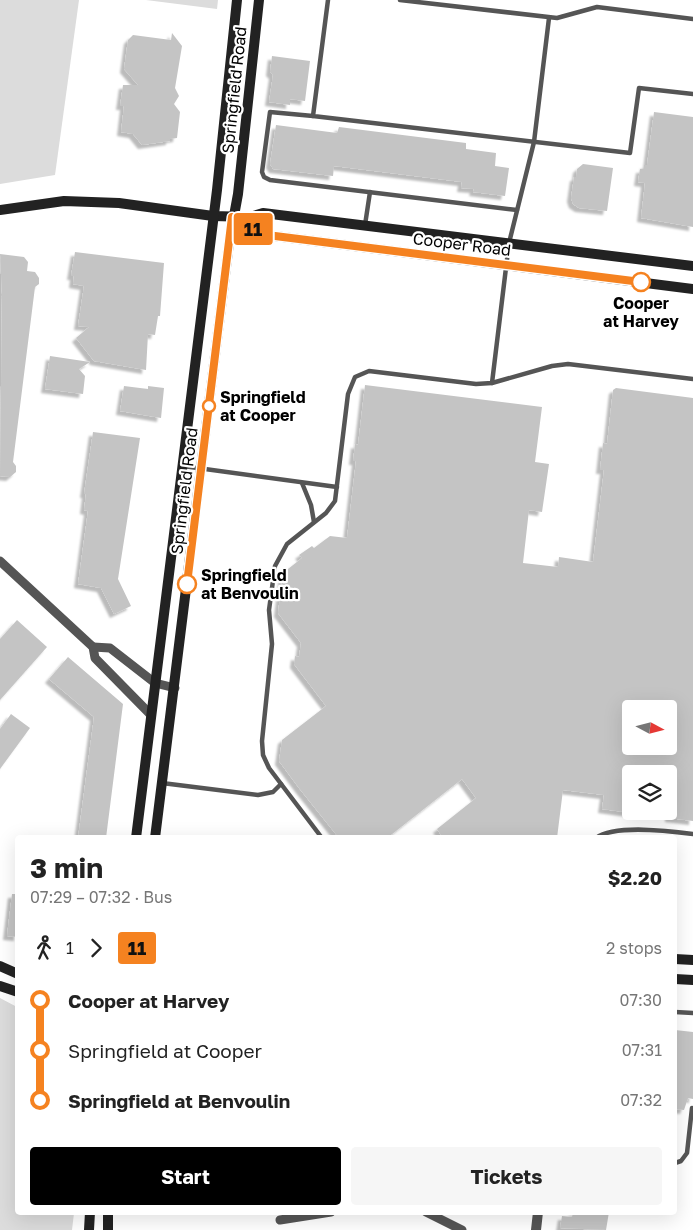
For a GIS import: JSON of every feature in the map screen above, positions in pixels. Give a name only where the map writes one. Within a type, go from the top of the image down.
[{"type":"main road","name":"Springfield Road","points":[[136,835],[213,216],[237,0]]},
{"type":"main road","name":"Springfield Road","points":[[155,835],[232,217],[238,194],[259,0]]},
{"type":"main road","name":"Cooper Road","points":[[0,210],[64,201],[118,202],[213,216],[250,217],[263,213],[693,266]]},
{"type":"main road","name":"Cooper Road","points":[[232,217],[259,234],[693,289]]},
{"type":"main road","points":[[677,959],[693,960]]},
{"type":"main road","points":[[0,966],[15,973]]},
{"type":"main road","points":[[677,979],[693,980]]},
{"type":"main road","points":[[0,986],[15,991]]},
{"type":"main road","points":[[89,1230],[90,1215]]},
{"type":"main road","points":[[108,1215],[108,1230]]},
{"type":"street","points":[[0,561],[93,647],[95,658],[150,715]]},
{"type":"street","points":[[93,647],[110,648],[155,683],[175,688]]},
{"type":"street","points":[[280,1220],[312,1215]]},
{"type":"street","points":[[432,1215],[462,1230]]},
{"type":"street","points":[[536,1230],[538,1215]]},
{"type":"lane","points":[[313,116],[328,0]]},
{"type":"lane","points":[[400,0],[550,18],[557,18],[597,7],[693,20]]},
{"type":"lane","points":[[492,383],[509,243],[534,142],[550,18]]},
{"type":"lane","points":[[517,210],[270,180],[264,177],[262,172],[270,112],[630,153],[639,88],[693,94]]},
{"type":"lane","points":[[365,225],[370,192]]},
{"type":"lane","points":[[320,835],[265,761],[262,748],[272,644],[268,610],[273,572],[279,555],[291,540],[333,504],[337,487],[349,386],[360,373],[376,371],[476,384],[492,383],[552,366],[568,364],[693,379]]},
{"type":"lane","points":[[182,466],[337,487]]},
{"type":"lane","points":[[302,483],[311,506],[314,522]]},
{"type":"lane","points":[[162,783],[258,795],[273,792],[281,784]]},
{"type":"lane","points":[[600,835],[604,832],[659,830],[693,834]]},
{"type":"lane","points":[[677,1012],[693,1013]]},
{"type":"lane","points":[[677,1162],[682,1161],[686,1152],[692,1108]]},
{"type":"shaded area","points":[[0,0],[79,0],[55,175],[0,184]]},
{"type":"shaded area","points":[[146,0],[218,0],[217,9]]},
{"type":"shaded area","points":[[0,998],[15,1006],[15,1215],[74,1215],[72,1230],[0,1230]]},
{"type":"building","points":[[172,33],[182,46],[175,88],[179,96],[174,104],[180,112],[177,138],[170,139],[170,141],[142,145],[133,134],[121,132],[124,106],[120,106],[123,85],[138,85],[124,69],[128,40],[133,35],[171,40]]},
{"type":"building","points":[[272,56],[310,61],[305,101],[290,99],[290,105],[269,102],[273,75],[270,72]]},
{"type":"building","points":[[654,112],[693,117],[693,227],[641,218],[645,183],[638,182],[640,169],[644,169],[644,165],[647,165]]},
{"type":"building","points":[[276,125],[337,133],[339,127],[466,143],[466,149],[496,153],[495,166],[509,168],[505,196],[473,192],[474,189],[461,188],[462,182],[334,166],[333,176],[273,169],[270,164]]},
{"type":"building","points":[[583,164],[613,168],[607,211],[579,208],[573,204],[571,198],[574,177],[576,177],[577,169]]},
{"type":"building","points":[[75,252],[164,263],[160,316],[158,316],[155,335],[148,334],[146,370],[94,361],[76,338],[89,327],[78,326],[84,286],[73,284],[74,276],[71,276]]},
{"type":"building","points":[[0,254],[24,257],[28,262],[27,271],[35,272],[39,278],[39,284],[35,287],[13,462],[16,466],[16,472],[10,477],[0,476],[2,294]]},
{"type":"building","points":[[50,356],[90,362],[79,369],[85,376],[83,394],[45,389]]},
{"type":"building","points":[[365,385],[542,407],[535,462],[549,464],[542,512],[529,510],[523,563],[558,567],[559,557],[593,562],[604,470],[600,470],[603,443],[607,444],[613,390],[616,388],[693,398],[693,821],[677,819],[677,765],[622,765],[622,812],[602,809],[604,795],[563,790],[557,835],[441,835],[437,829],[476,798],[462,779],[391,835],[337,835],[279,761],[282,740],[326,706],[294,664],[295,656],[299,657],[301,643],[278,613],[283,573],[302,558],[299,555],[312,546],[314,548],[330,536],[347,538],[356,461],[353,461],[355,444],[358,445]]},
{"type":"building","points":[[124,386],[148,389],[148,386],[164,388],[161,418],[120,411]]},
{"type":"building","points":[[93,432],[140,438],[118,579],[131,606],[114,614],[101,588],[78,584],[88,511],[84,510],[86,494],[84,494]]},
{"type":"building","points":[[17,620],[47,647],[0,700],[0,639]]},
{"type":"building","points":[[68,657],[123,704],[106,835],[78,835],[94,717],[49,679]]},
{"type":"building","points":[[11,714],[30,728],[0,769],[0,729]]},
{"type":"building","points":[[12,894],[15,894],[15,937],[7,936]]},
{"type":"building","points":[[677,1030],[693,1032],[693,1099],[688,1098],[684,1110],[677,1109]]},
{"type":"building","points":[[572,1215],[608,1215],[606,1230],[560,1228],[562,1216],[572,1217]]},
{"type":"bus line","name":"11","points":[[187,584],[232,217],[259,234],[641,282]]},
{"type":"place","name":"Cooper at Harvey","points":[[641,282]]},
{"type":"place","name":"Springfield at Cooper","points":[[209,406]]},
{"type":"place","name":"Springfield at Benvoulin","points":[[187,584]]}]
